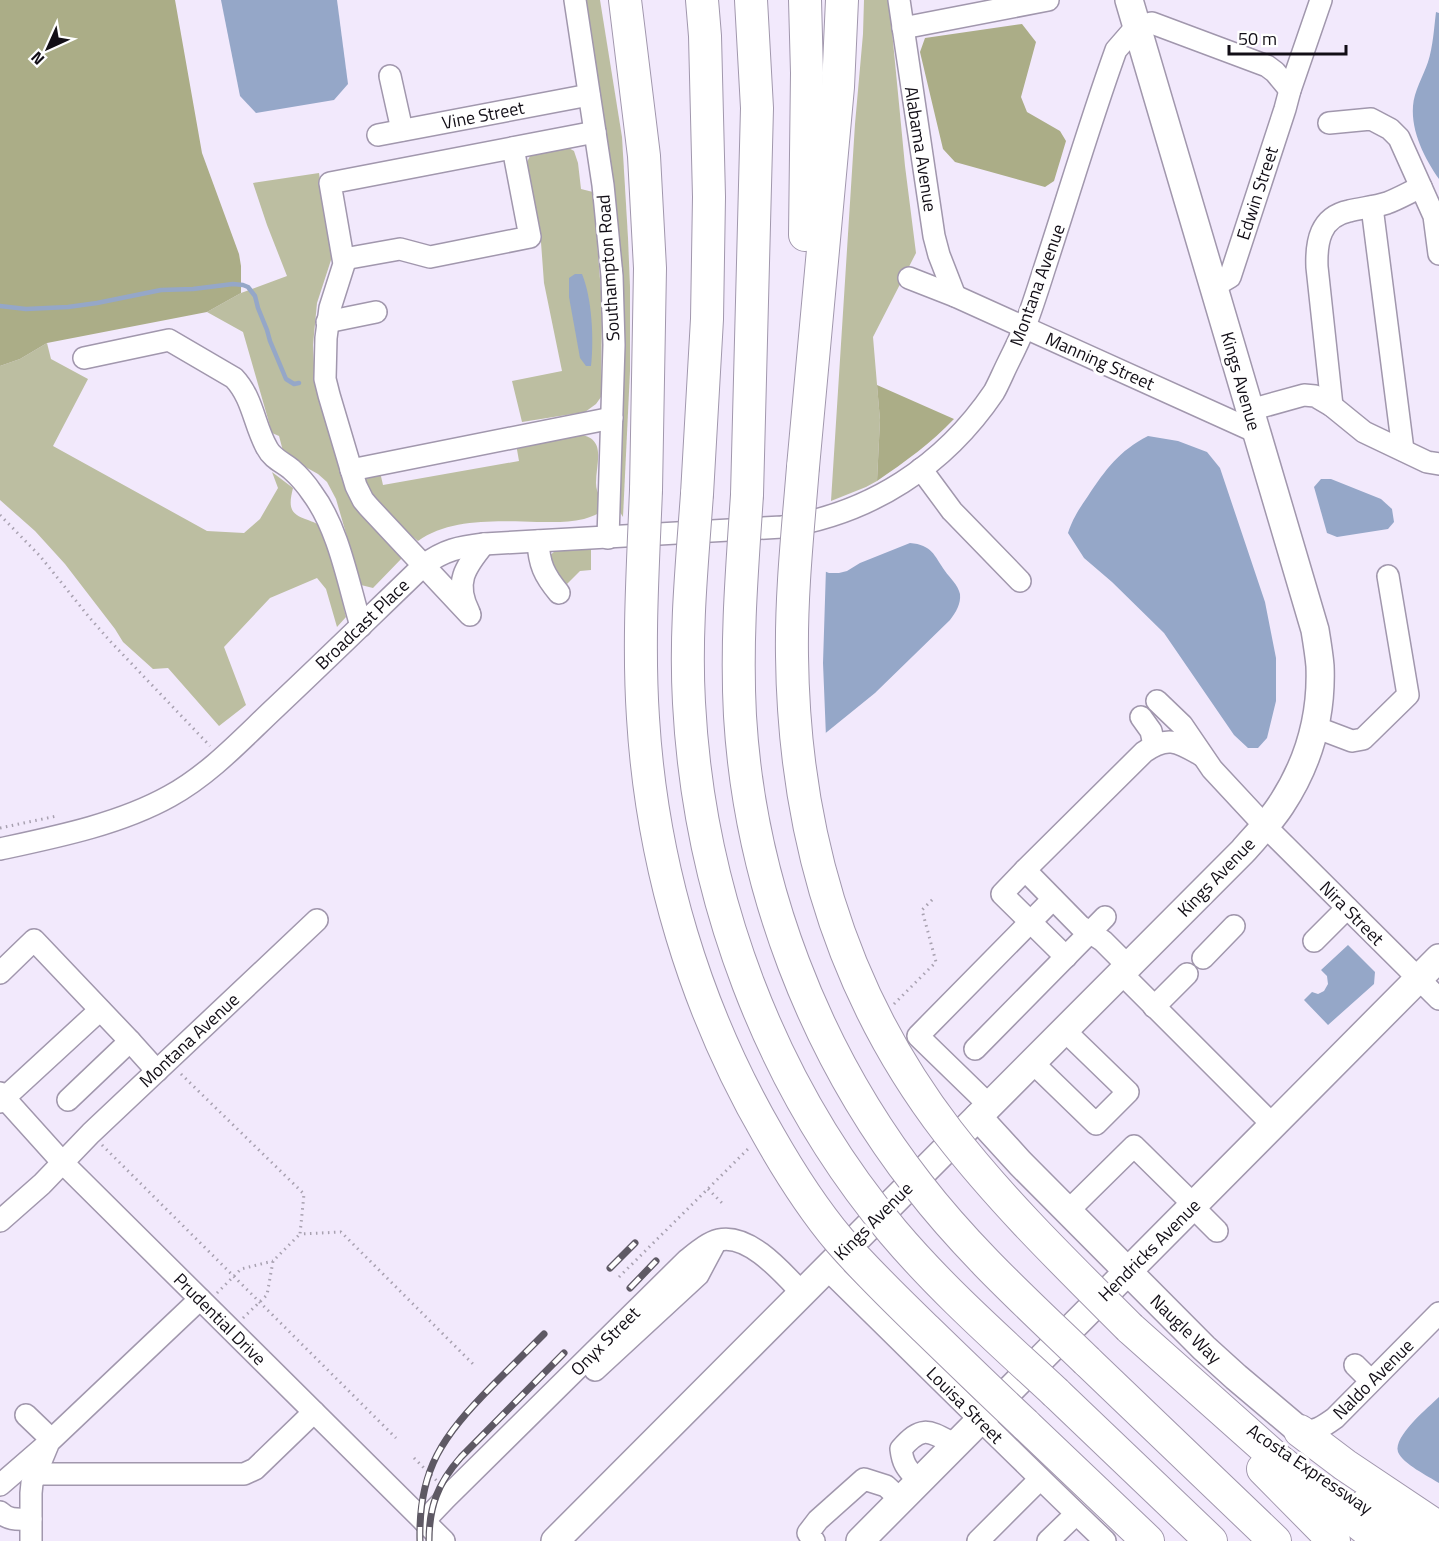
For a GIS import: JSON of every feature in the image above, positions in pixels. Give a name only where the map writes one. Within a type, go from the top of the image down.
[{"type":"highway","points":[[625,0],[644,156],[650,268],[641,660],[643,719],[655,822],[673,905],[690,960],[732,1068],[789,1170],[840,1241],[880,1284],[1148,1541]]},
{"type":"highway","points":[[702,0],[709,197],[707,319],[688,645],[691,730],[701,812],[727,924],[770,1037],[802,1100],[836,1156],[872,1207],[936,1279],[1212,1541]]},
{"type":"highway","points":[[751,0],[757,108],[747,495],[739,633],[739,690],[750,801],[761,856],[782,928],[804,989],[828,1042],[854,1091],[884,1139],[918,1186],[972,1249],[1275,1541]]},
{"type":"highway","points":[[802,466],[807,84],[805,0]]},
{"type":"highway","points":[[842,0],[838,87],[802,466],[792,656],[796,742],[803,797],[825,888],[842,941],[886,1037],[947,1131],[1019,1215],[1334,1541]]},
{"type":"highway","points":[[1130,1328],[1303,1480],[1381,1541]]},
{"type":"highway","name":"Acosta Expressway","points":[[1205,1396],[1266,1440],[1417,1541]]},
{"type":"highway","points":[[1300,1431],[1345,1465],[1439,1528]]},
{"type":"main road","name":"Kings Avenue","points":[[561,1536],[1243,851],[1280,807],[1296,780],[1310,747],[1318,705],[1320,666],[1315,630],[1129,0]]},
{"type":"main road","name":"Hendricks Avenue","points":[[860,1541],[1439,958]]},
{"type":"main road","name":"Naugle Way","points":[[983,1111],[1016,1159],[1222,1364],[1300,1431]]},
{"type":"street","name":"Southampton Road","points":[[575,0],[606,209],[612,276],[614,345],[608,538]]},
{"type":"street","name":"Alabama Avenue","points":[[899,0],[934,236],[955,296]]},
{"type":"street","points":[[903,28],[1048,0]]},
{"type":"street","name":"Edwin Street","points":[[1213,287],[1230,277],[1321,0]]},
{"type":"street","points":[[1136,27],[1152,23],[1267,66],[1290,90]]},
{"type":"street","name":"Montana Avenue","points":[[770,528],[806,523],[853,508],[887,492],[946,449],[982,408],[995,390],[1025,328],[1116,50],[1136,27]]},
{"type":"street","points":[[390,76],[402,130]]},
{"type":"street","name":"Vine Street","points":[[378,135],[589,94]]},
{"type":"street","points":[[1329,123],[1371,119],[1390,129],[1399,138],[1434,216],[1439,254]]},
{"type":"street","points":[[484,544],[470,562],[462,579],[462,596],[470,615],[363,500],[356,486],[326,387],[327,322],[344,259],[330,183],[595,132]]},
{"type":"street","points":[[344,259],[400,249],[430,257],[530,237],[513,148]]},
{"type":"street","points":[[1332,406],[1317,267],[1320,234],[1337,215],[1387,203],[1421,187]]},
{"type":"street","points":[[1372,207],[1403,450]]},
{"type":"street","name":"Manning Street","points":[[909,278],[1253,421]]},
{"type":"street","points":[[327,322],[376,312]]},
{"type":"street","points":[[84,358],[169,340],[234,378],[245,392],[268,451],[299,476],[325,512],[336,539],[361,626]]},
{"type":"street","points":[[1253,421],[1304,395],[1315,396],[1332,406],[1364,432],[1427,462],[1439,464]]},
{"type":"street","points":[[351,470],[612,418]]},
{"type":"street","points":[[921,469],[952,511],[1020,581]]},
{"type":"street","name":"Broadcast Place","points":[[0,849],[91,826],[150,806],[184,788],[211,752],[361,626],[424,565],[446,551],[484,544],[770,528]]},
{"type":"street","points":[[538,541],[543,570],[559,593]]},
{"type":"street","points":[[1315,728],[1352,741],[1363,740],[1408,695],[1388,576]]},
{"type":"street","name":"Nira Street","points":[[1157,701],[1182,725],[1212,769],[1265,826],[1439,999]]},
{"type":"street","points":[[1141,717],[1152,734],[1154,745]]},
{"type":"street","points":[[1066,957],[1002,894],[1144,752],[1154,745],[1179,742],[1204,757]]},
{"type":"street","points":[[1025,870],[1080,926],[1103,941],[1154,1006],[1273,1125]]},
{"type":"street","points":[[983,1111],[918,1036],[1053,899]]},
{"type":"street","points":[[1314,941],[1347,908]]},
{"type":"street","points":[[975,1049],[1105,917]]},
{"type":"street","name":"Montana Avenue","points":[[0,1221],[42,1184],[91,1133],[317,920]]},
{"type":"street","points":[[1203,958],[1234,926]]},
{"type":"street","points":[[0,973],[34,940],[157,1071]]},
{"type":"street","points":[[1154,1006],[1186,974]]},
{"type":"street","points":[[2,1098],[100,1010]]},
{"type":"street","points":[[1032,1062],[1096,1124],[1128,1092],[1064,1030]]},
{"type":"street","points":[[68,1100],[130,1041]]},
{"type":"street","name":"Prudential Drive","points":[[2,1098],[63,1163],[444,1541]]},
{"type":"street","points":[[1068,1211],[1134,1146],[1217,1231]]},
{"type":"street","name":"Onyx Street","points":[[424,1521],[441,1490],[700,1250],[717,1240],[729,1239],[748,1245],[772,1262],[802,1293]]},
{"type":"street","name":"Louisa Street","points":[[826,1268],[1105,1541]]},
{"type":"street","points":[[0,1485],[203,1301]]},
{"type":"street","name":"Naldo Avenue","points":[[1300,1431],[1316,1430],[1338,1414],[1439,1313]]},
{"type":"street","points":[[1355,1365],[1371,1381]]},
{"type":"street","points":[[35,1474],[244,1474],[255,1469],[314,1412]]},
{"type":"street","points":[[27,1414],[49,1442]]},
{"type":"street","points":[[814,1541],[808,1533],[818,1520],[864,1479],[910,1491],[901,1449],[915,1434],[925,1431],[956,1445]]},
{"type":"street","points":[[31,1541],[31,1488],[49,1442]]},
{"type":"street","points":[[978,1541],[1040,1479]]},
{"type":"street","points":[[0,1512],[10,1519],[31,1519]]},
{"type":"street","points":[[1048,1541],[1076,1514]]},
{"type":"path","points":[[0,515],[40,556],[89,617],[211,752]]},
{"type":"path","points":[[0,828],[59,816]]},
{"type":"path","points":[[178,1071],[304,1194],[300,1233],[273,1261],[241,1269],[203,1301]]},
{"type":"path","points":[[91,1133],[396,1438]]},
{"type":"path","points":[[708,1189],[722,1203]]},
{"type":"path","points":[[300,1233],[341,1232],[475,1366]]},
{"type":"path","points":[[231,1330],[267,1295],[273,1261]]},
{"type":"path","points":[[414,1458],[441,1490]]},
{"type":"green space","points":[[0,0],[175,0],[202,153],[239,254],[241,293],[207,312],[47,343],[20,359],[0,366]]},
{"type":"green space","points":[[584,0],[600,0],[622,137],[630,287],[630,371],[623,517],[618,509]]},
{"type":"green space","points":[[864,0],[889,0],[916,253],[873,337],[880,420],[877,481],[831,501],[855,124],[863,34]]},
{"type":"green space","points":[[1022,24],[1036,42],[1021,97],[1027,112],[1060,131],[1066,141],[1054,181],[1045,187],[955,162],[943,149],[920,52],[925,38]]},
{"type":"green space","points":[[567,147],[574,151],[578,163],[581,189],[593,192],[602,304],[601,397],[585,412],[522,422],[512,381],[562,371],[544,283],[540,229],[527,162],[531,154]]},
{"type":"green space","points":[[319,173],[332,257],[317,303],[313,345],[315,386],[343,482],[354,504],[403,557],[373,588],[361,585],[336,499],[327,482],[318,474],[282,454],[279,436],[272,433],[243,332],[207,312],[241,293],[287,276],[253,183]]},
{"type":"green space","points":[[47,343],[51,359],[88,379],[53,446],[207,531],[244,533],[260,519],[278,488],[272,472],[293,488],[291,504],[293,512],[301,518],[318,524],[330,547],[346,617],[337,627],[326,589],[317,578],[270,598],[224,647],[246,705],[219,726],[168,668],[153,669],[123,642],[65,564],[35,531],[0,500],[0,366],[20,359]]},
{"type":"green space","points":[[877,385],[954,419],[917,452],[877,481],[880,420]]},
{"type":"green space","points":[[576,434],[586,436],[596,445],[598,459],[596,487],[605,510],[578,520],[475,522],[445,528],[418,541],[378,504],[364,479],[371,472],[380,472],[383,485],[519,461],[516,444]]},
{"type":"green space","points":[[591,545],[591,570],[580,571],[563,588],[547,560],[561,548]]},
{"type":"water","points":[[221,0],[337,0],[348,84],[334,100],[256,113],[240,96]]},
{"type":"water","points":[[1436,12],[1439,13],[1439,179],[1420,145],[1413,116],[1415,95],[1431,50]]},
{"type":"water","points":[[575,274],[582,274],[588,295],[592,331],[591,366],[586,366],[580,358],[569,297],[569,278]]},
{"type":"water","points":[[1148,436],[1178,441],[1207,452],[1220,468],[1265,602],[1276,658],[1276,701],[1267,738],[1258,748],[1248,748],[1234,735],[1164,633],[1084,558],[1068,533],[1079,509],[1107,469],[1121,454]]},
{"type":"water","points":[[1321,479],[1331,479],[1381,499],[1392,509],[1394,522],[1388,529],[1337,537],[1327,533],[1314,487]]},
{"type":"water","points":[[910,543],[923,546],[935,556],[959,591],[958,608],[950,620],[875,693],[817,740],[819,569],[829,573],[847,571],[860,563]]},
{"type":"water","points":[[1348,945],[1375,972],[1374,984],[1328,1025],[1304,1000],[1312,992],[1318,994],[1324,991],[1328,984],[1327,976],[1321,970]]},
{"type":"water","points":[[1439,1397],[1439,1483],[1405,1461],[1398,1452],[1398,1445],[1406,1430]]},
{"type":"pier","points":[[819,566],[826,568],[823,663],[826,737],[817,743],[809,742],[800,735],[809,568]]},
{"type":"waterway","points":[[0,306],[26,309],[68,307],[161,290],[243,285],[248,287],[255,296],[286,379],[294,384],[299,383]]},
{"type":"railway","points":[[610,1268],[635,1243]]},
{"type":"railway","points":[[630,1288],[656,1261]]},
{"type":"railway","points":[[420,1541],[424,1493],[429,1474],[447,1438],[475,1404],[544,1334]]},
{"type":"railway","points":[[429,1541],[433,1506],[446,1476],[461,1457],[564,1353]]}]
